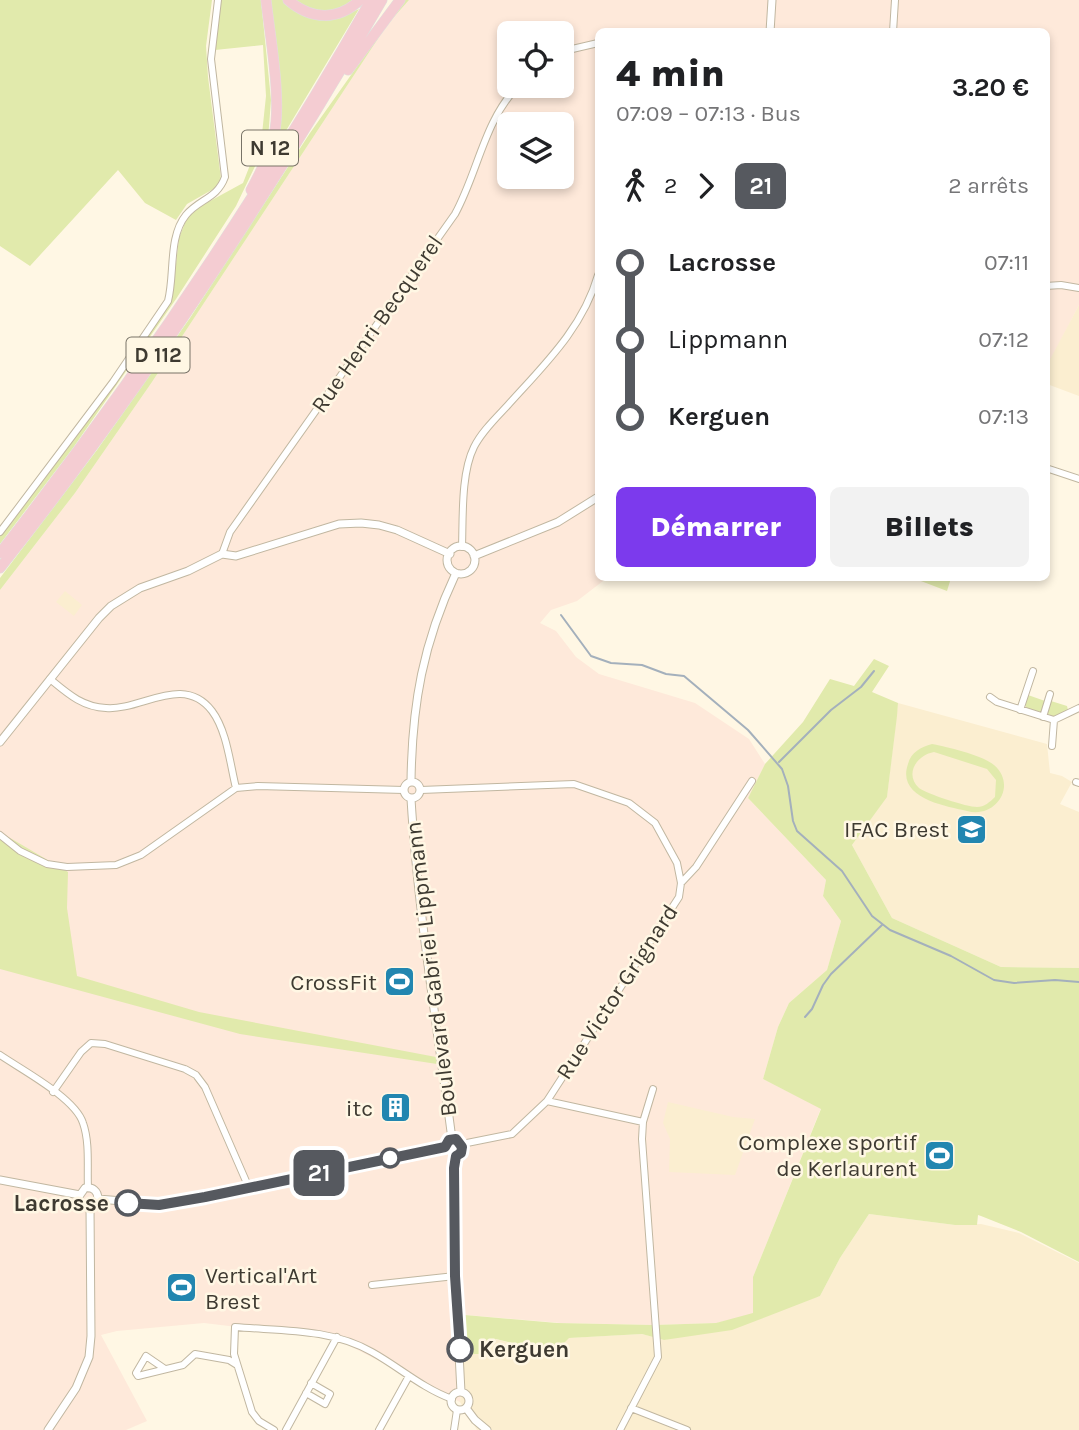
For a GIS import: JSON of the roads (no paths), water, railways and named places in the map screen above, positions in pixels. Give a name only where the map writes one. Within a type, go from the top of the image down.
[{"type":"highway","name":"N 12","points":[[200,278],[222,235],[253,186],[275,135],[277,109],[267,0]]},
{"type":"highway","points":[[288,0],[307,13],[321,16],[344,12],[360,0]]},
{"type":"highway","name":"N 12","points":[[288,140],[372,0]]},
{"type":"highway","name":"N 12","points":[[303,133],[382,0]]},
{"type":"highway","name":"N 12","points":[[303,133],[384,18],[400,0]]},
{"type":"highway","name":"D 112","points":[[0,568],[49,507],[174,333],[303,133]]},
{"type":"highway","name":"D 112","points":[[0,553],[116,399],[200,278],[288,140]]},
{"type":"street","points":[[0,532],[113,382],[168,301],[180,225],[186,215],[220,188],[225,177],[211,59],[218,0]]},
{"type":"street","points":[[769,28],[771,0]]},
{"type":"street","points":[[893,28],[895,0]]},
{"type":"street","points":[[574,49],[595,44]]},
{"type":"street","name":"Rue Henri Becquerel","points":[[222,554],[230,532],[455,214],[496,115],[509,98]]},
{"type":"street","points":[[462,547],[468,463],[475,444],[564,343],[582,316],[595,283]]},
{"type":"street","points":[[1050,286],[1079,288]]},
{"type":"street","points":[[1050,469],[1079,479]]},
{"type":"street","points":[[474,556],[558,522],[595,499]]},
{"type":"street","points":[[0,742],[92,627],[117,601],[140,588],[188,571],[222,554],[236,556],[339,524],[379,525],[397,530],[450,554]]},
{"type":"street","points":[[455,548],[470,549],[474,556],[474,565],[469,572],[456,573],[449,565],[450,554],[455,548]]},
{"type":"street","points":[[411,782],[412,733],[418,685],[433,626],[456,573]]},
{"type":"street","points":[[1020,710],[1033,671]]},
{"type":"street","points":[[50,679],[79,702],[104,708],[176,694],[196,696],[212,711],[221,730],[236,788]]},
{"type":"street","points":[[1043,717],[1050,694]]},
{"type":"street","points":[[990,697],[997,702],[1054,720],[1079,708]]},
{"type":"street","points":[[1052,746],[1054,720]]},
{"type":"street","points":[[681,883],[696,867],[752,781]]},
{"type":"street","points":[[411,782],[417,783],[421,790],[419,795],[411,799],[405,795],[404,790],[411,782]]},
{"type":"street","name":"Rue Victor Grignard","points":[[421,790],[575,784],[629,803],[655,823],[677,863],[681,883],[679,897],[547,1101],[512,1134],[462,1144]]},
{"type":"street","points":[[0,835],[20,851],[47,864],[67,867],[116,865],[141,855],[236,788],[258,786],[404,790]]},
{"type":"street","name":"Boulevard Gabriel Lippmann","points":[[411,799],[420,912],[452,1139]]},
{"type":"street","points":[[53,1092],[81,1052],[91,1043],[105,1044],[191,1072],[205,1087],[249,1188]]},
{"type":"street","points":[[0,1055],[73,1107],[84,1125],[88,1188]]},
{"type":"street","points":[[620,1430],[657,1357],[643,1122],[653,1089]]},
{"type":"street","points":[[547,1101],[643,1122]]},
{"type":"street","points":[[452,1139],[459,1140],[462,1144],[461,1153],[456,1156],[448,1154],[445,1147],[452,1139]]},
{"type":"street","points":[[98,1199],[159,1205],[445,1147]]},
{"type":"street","points":[[456,1156],[455,1276],[461,1392]]},
{"type":"street","points":[[0,1180],[79,1195]]},
{"type":"street","points":[[79,1195],[88,1188],[94,1190],[98,1199]]},
{"type":"street","points":[[79,1195],[82,1204],[89,1207],[98,1199]]},
{"type":"street","points":[[48,1430],[76,1388],[89,1357],[89,1207]]},
{"type":"street","points":[[372,1285],[455,1276]]},
{"type":"street","points":[[274,1430],[259,1421],[252,1412],[234,1354],[235,1327],[302,1331],[337,1337],[371,1351],[409,1376],[452,1399]]},
{"type":"street","points":[[286,1430],[337,1337]]},
{"type":"street","points":[[165,1369],[183,1365],[195,1353],[229,1360],[237,1365]]},
{"type":"street","points":[[379,1430],[409,1376]]},
{"type":"street","points":[[306,1393],[325,1404],[330,1394],[311,1383]]},
{"type":"street","points":[[454,1430],[462,1409],[469,1400],[467,1395],[461,1392],[454,1395],[452,1404],[462,1409],[487,1430]]},
{"type":"street","points":[[631,1408],[687,1430]]},
{"type":"waterway","points":[[561,615],[591,656],[611,663],[642,665],[666,674],[684,676],[748,730],[782,769],[797,831],[842,871],[872,916],[890,930],[951,956],[994,980],[1014,983],[1055,980],[1079,982]]},
{"type":"waterway","points":[[779,762],[831,710],[861,687],[874,671]]},
{"type":"waterway","points":[[805,1017],[831,974],[882,925]]},
{"type":"place","name":"IFAC Brest","points":[[972,829]]},
{"type":"place","name":"CrossFit","points":[[400,982]]},
{"type":"place","name":"itc","points":[[396,1108]]},
{"type":"place","name":"Complexe sportif de Kerlaurent","points":[[940,1155]]},
{"type":"place","name":"Lacrosse","points":[[128,1203]]},
{"type":"place","name":"Vertical'Art Brest","points":[[182,1288]]},
{"type":"place","name":"Kerguen","points":[[460,1349]]}]
